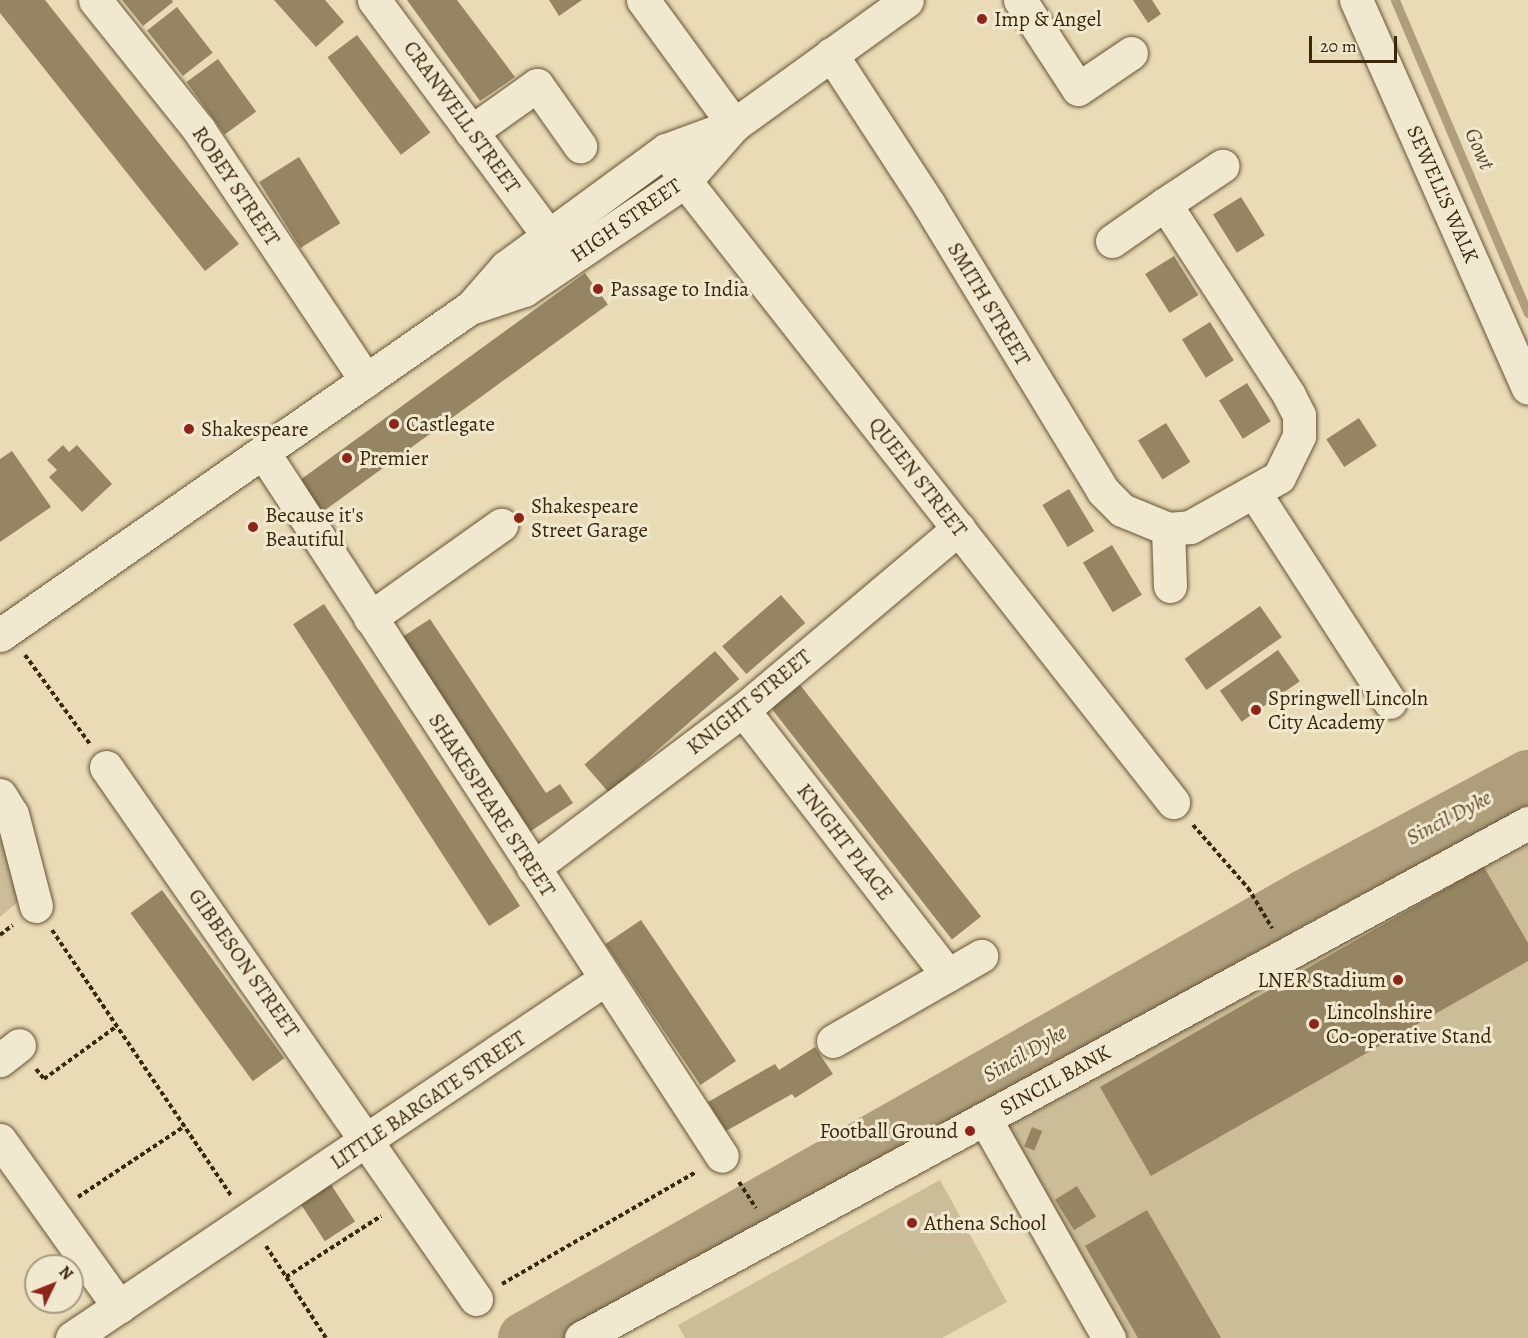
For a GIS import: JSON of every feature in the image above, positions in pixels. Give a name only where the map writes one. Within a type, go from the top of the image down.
[{"type":"street","name":"ROBEY STREET","points":[[95,0],[199,130],[366,380]]},
{"type":"street","name":"CRANWELL STREET","points":[[374,0],[548,235]]},
{"type":"street","points":[[643,0],[734,125],[907,0]]},
{"type":"street","points":[[1020,0],[1078,89],[1131,53]]},
{"type":"street","name":"SEWELL'S WALK","points":[[1356,0],[1528,388]]},
{"type":"street","name":"SMITH STREET","points":[[831,54],[928,203],[1103,491],[1122,510],[1168,529]]},
{"type":"street","points":[[471,132],[537,85],[579,146]]},
{"type":"street","name":"HIGH STREET","points":[[471,307],[506,267],[666,150],[734,125]]},
{"type":"street","name":"HIGH STREET","points":[[471,307],[524,290],[685,181],[734,125]]},
{"type":"street","name":"QUEEN STREET","points":[[666,150],[685,181],[1173,802]]},
{"type":"street","points":[[1112,241],[1222,166]]},
{"type":"street","points":[[1165,204],[1299,415],[1299,436],[1279,477],[1190,527],[1168,529],[1170,586]]},
{"type":"street","points":[[4,633],[471,307]]},
{"type":"street","name":"SHAKESPEARE STREET","points":[[263,452],[725,1160]]},
{"type":"street","points":[[1254,492],[1390,702]]},
{"type":"street","points":[[370,618],[501,525]]},
{"type":"street","name":"KNIGHT STREET","points":[[533,868],[743,710],[959,528]]},
{"type":"street","name":"KNIGHT PLACE","points":[[743,710],[948,975]]},
{"type":"street","name":"GIBBESON STREET","points":[[106,767],[476,1299]]},
{"type":"street","points":[[0,795],[12,814],[36,906]]},
{"type":"street","name":"SINCIL BANK","points":[[581,1338],[1528,823]]},
{"type":"street","points":[[833,1041],[981,956]]},
{"type":"street","name":"LITTLE BARGATE STREET","points":[[72,1338],[368,1142],[606,980]]},
{"type":"street","points":[[985,1119],[1109,1338]]},
{"type":"street","points":[[0,1140],[119,1307]]},
{"type":"path","points":[[4,633],[106,767]]},
{"type":"path","points":[[1173,802],[1248,888],[1275,932]]},
{"type":"path","points":[[36,906],[249,1220],[326,1338]]},
{"type":"path","points":[[9,1053],[44,1079],[117,1026]]},
{"type":"path","points":[[52,1214],[185,1126]]},
{"type":"path","points":[[476,1299],[725,1160],[759,1212]]},
{"type":"path","points":[[286,1277],[407,1199]]},
{"type":"shaded area","points":[[0,824],[25,896],[0,917]]},
{"type":"shaded area","name":"LNER Stadium","points":[[1528,835],[1528,1338],[1126,1338],[1007,1125]]},
{"type":"shaded area","name":"Athena School","points":[[940,1180],[1007,1302],[942,1338],[685,1338],[678,1325]]},
{"type":"building","points":[[0,0],[45,0],[239,244],[205,271],[0,13]]},
{"type":"building","points":[[122,0],[172,0],[173,2],[143,26]]},
{"type":"building","points":[[274,0],[325,0],[344,22],[316,47]]},
{"type":"building","points":[[407,0],[457,0],[515,77],[480,101]]},
{"type":"building","points":[[549,0],[582,0],[559,16]]},
{"type":"building","points":[[1133,0],[1152,0],[1161,14],[1148,23]]},
{"type":"building","points":[[177,7],[213,53],[183,76],[147,30]]},
{"type":"building","points":[[357,35],[430,132],[401,155],[327,57]]},
{"type":"building","points":[[218,59],[256,112],[225,135],[186,82]]},
{"type":"building","points":[[299,157],[340,223],[300,248],[259,182]]},
{"type":"building","points":[[1241,197],[1265,235],[1237,253],[1213,214]]},
{"type":"building","points":[[1174,256],[1198,295],[1170,313],[1145,274]]},
{"type":"building","points":[[585,273],[608,305],[315,517],[292,486]]},
{"type":"building","points":[[1210,322],[1234,360],[1206,378],[1182,339]]},
{"type":"building","points":[[1247,383],[1271,421],[1243,439],[1219,400]]},
{"type":"building","points":[[1359,418],[1377,446],[1344,467],[1326,439]]},
{"type":"building","points":[[1166,423],[1190,462],[1162,479],[1138,440]]},
{"type":"building","points":[[63,445],[69,452],[77,445],[112,484],[82,512],[49,477],[57,470],[47,460]]},
{"type":"building","points":[[12,451],[51,507],[0,542],[0,459]]},
{"type":"building","points":[[1069,489],[1094,531],[1068,547],[1042,505]]},
{"type":"building","points":[[1112,545],[1142,595],[1113,612],[1083,563]]},
{"type":"building","points":[[781,595],[805,623],[746,674],[722,646]]},
{"type":"building","points":[[324,604],[520,906],[489,926],[293,624]]},
{"type":"building","points":[[1260,606],[1282,637],[1206,690],[1185,659]]},
{"type":"building","points":[[430,619],[546,793],[560,784],[573,803],[528,833],[399,639]]},
{"type":"building","points":[[1278,650],[1300,681],[1242,722],[1220,691]]},
{"type":"building","points":[[715,651],[739,679],[609,792],[584,764]]},
{"type":"building","points":[[797,681],[981,917],[952,939],[768,704]]},
{"type":"building","name":"Lincolnshire Co-operative Stand","points":[[1484,867],[1528,943],[1528,961],[1151,1176],[1100,1087]]},
{"type":"building","points":[[162,890],[284,1058],[253,1081],[130,913]]},
{"type":"building","points":[[641,920],[736,1061],[700,1085],[605,944]]},
{"type":"building","points":[[815,1047],[833,1074],[795,1098],[792,1094],[726,1131],[708,1102],[775,1064],[779,1070]]},
{"type":"building","points":[[1032,1127],[1042,1131],[1034,1151],[1024,1146]]},
{"type":"building","points":[[330,1183],[355,1222],[325,1241],[300,1203]]},
{"type":"building","points":[[1077,1186],[1096,1217],[1074,1230],[1055,1200]]},
{"type":"building","points":[[1147,1210],[1221,1338],[1138,1338],[1085,1246]]},
{"type":"waterway","name":"Gowt","points":[[1395,0],[1528,313]]},
{"type":"waterway","name":"Sincil Dyke","points":[[524,1338],[1304,896],[1528,776]]},
{"type":"place","name":"Imp & Angel","points":[[982,19]]},
{"type":"place","name":"Passage to India","points":[[598,289]]},
{"type":"place","name":"Castlegate","points":[[394,424]]},
{"type":"place","name":"Shakespeare","points":[[189,429]]},
{"type":"place","name":"Premier","points":[[347,458]]},
{"type":"place","name":"Shakespeare Street Garage","points":[[519,518]]},
{"type":"place","name":"Because it's Beautiful","points":[[253,527]]},
{"type":"place","name":"Springwell Lincoln City Academy","points":[[1256,710]]},
{"type":"place","name":"LNER Stadium","points":[[1398,980]]},
{"type":"place","name":"Lincolnshire Co-operative Stand","points":[[1314,1024]]},
{"type":"place","name":"Football Ground","points":[[970,1131]]},
{"type":"place","name":"Athena School","points":[[912,1223]]}]
